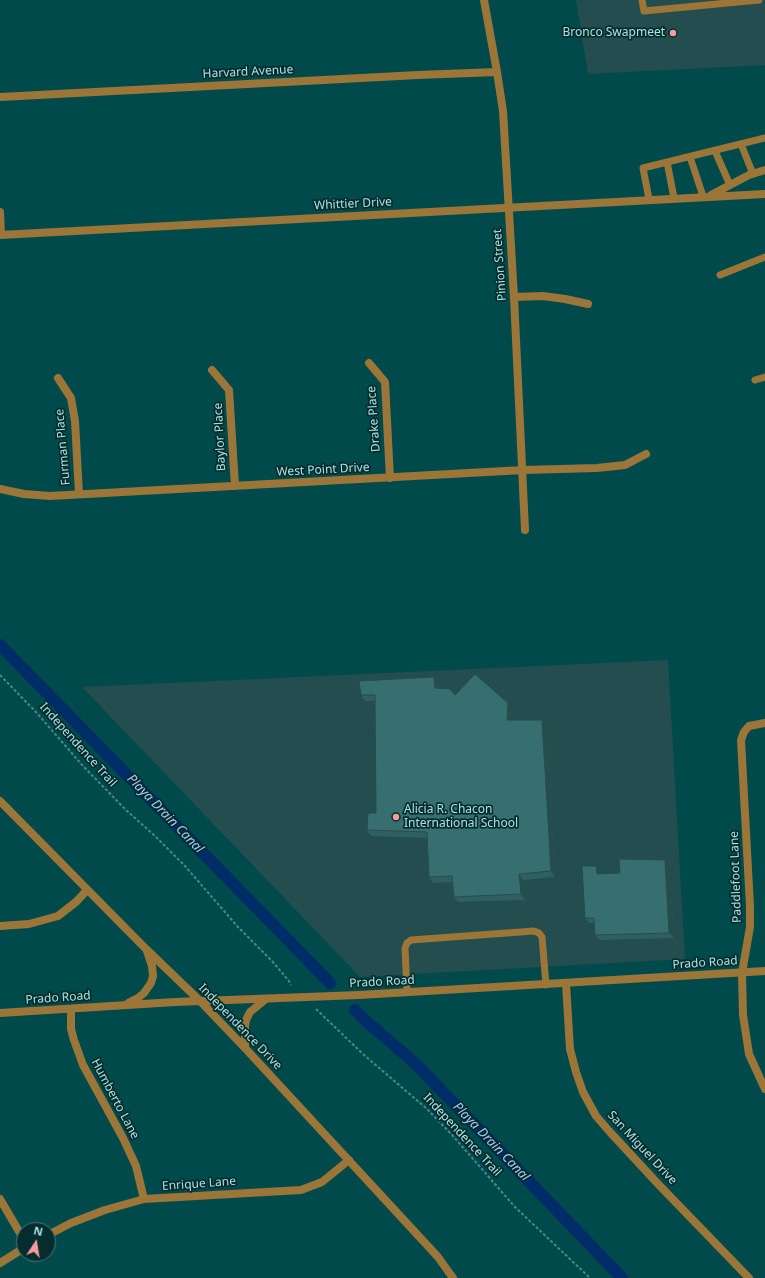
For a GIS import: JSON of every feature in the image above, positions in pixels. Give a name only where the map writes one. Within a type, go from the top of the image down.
[{"type":"street","name":"Pinion Street","points":[[484,0],[503,111],[514,297],[525,530]]},
{"type":"street","name":"Harvard Avenue","points":[[0,97],[497,72]]},
{"type":"street","name":"Whittier Drive","points":[[705,196],[765,170]]},
{"type":"street","name":"Whittier Drive","points":[[0,235],[648,199],[765,194]]},
{"type":"street","points":[[0,212],[0,235]]},
{"type":"street","points":[[514,297],[543,296],[588,304]]},
{"type":"street","name":"Drake Place","points":[[369,363],[385,382],[390,478]]},
{"type":"street","name":"Baylor Place","points":[[212,370],[229,390],[234,486]]},
{"type":"street","name":"Furman Place","points":[[58,378],[71,398],[75,421],[79,494]]},
{"type":"street","name":"West Point Drive","points":[[0,489],[24,494],[50,496],[523,470],[597,468],[625,465],[646,454]]},
{"type":"street","name":"Paddlefoot Lane","points":[[765,723],[748,726],[741,740],[750,906],[750,927],[742,973],[743,1015],[749,1054],[765,1089]]},
{"type":"street","name":"Independence Drive","points":[[0,801],[245,1048],[438,1256],[454,1278]]},
{"type":"street","points":[[0,926],[29,924],[58,916],[76,902],[87,890]]},
{"type":"street","points":[[123,1006],[138,998],[144,993],[151,983],[153,976],[152,966],[146,949]]},
{"type":"street","name":"Prado Road","points":[[0,1013],[200,1001],[321,997],[566,984],[765,971]]},
{"type":"street","name":"San Miguel Drive","points":[[566,984],[570,1049],[583,1092],[596,1116],[659,1185],[750,1278]]},
{"type":"street","points":[[245,1048],[246,1020],[250,1012],[266,998]]},
{"type":"street","name":"Humberto Lane","points":[[71,1009],[71,1029],[83,1065],[136,1166],[144,1199]]},
{"type":"street","name":"Enrique Lane","points":[[56,1231],[71,1223],[105,1210],[144,1199],[301,1190],[322,1182],[349,1160]]},
{"type":"street","points":[[0,1199],[16,1226]]},
{"type":"street","points":[[0,1263],[16,1253]]},
{"type":"lane","points":[[642,0],[644,11],[758,0]]},
{"type":"lane","points":[[648,199],[643,168],[765,138]]},
{"type":"lane","points":[[741,144],[753,174]]},
{"type":"lane","points":[[715,151],[730,184]]},
{"type":"lane","points":[[690,157],[705,196]]},
{"type":"lane","points":[[667,162],[674,198]]},
{"type":"lane","points":[[720,275],[765,257]]},
{"type":"lane","points":[[755,380],[765,377]]},
{"type":"lane","points":[[407,992],[405,948],[406,943],[411,940],[534,931],[539,933],[542,937],[546,985]]},
{"type":"path","name":"Independence Trail","points":[[0,675],[36,711],[83,766],[126,810],[185,866],[238,926],[272,961],[291,985]]},
{"type":"path","name":"Independence Trail","points":[[316,1009],[364,1055],[427,1109],[453,1136],[515,1207],[590,1278]]},
{"type":"shaded area","name":"Bronco Swapmeet","points":[[576,0],[765,0],[765,65],[588,74]]},
{"type":"shaded area","name":"Alicia R. Chacon International School","points":[[668,660],[685,959],[360,977],[82,687]]},
{"type":"building","points":[[475,674],[508,703],[507,720],[542,720],[551,871],[519,874],[521,894],[454,897],[452,876],[429,877],[427,832],[367,830],[368,813],[376,813],[375,695],[361,695],[359,681],[434,677],[435,688],[450,689],[455,695]]},
{"type":"building","points":[[619,859],[665,860],[669,933],[595,935],[594,918],[585,918],[582,866],[596,866],[597,874],[620,873]]},
{"type":"waterway","name":"Playa Drain Canal","points":[[0,645],[330,983]]},
{"type":"waterway","name":"Playa Drain Canal","points":[[355,1010],[416,1064],[622,1278]]},
{"type":"place","name":"Bronco Swapmeet","points":[[673,33]]},
{"type":"place","name":"Alicia R. Chacon International School","points":[[396,817]]}]
